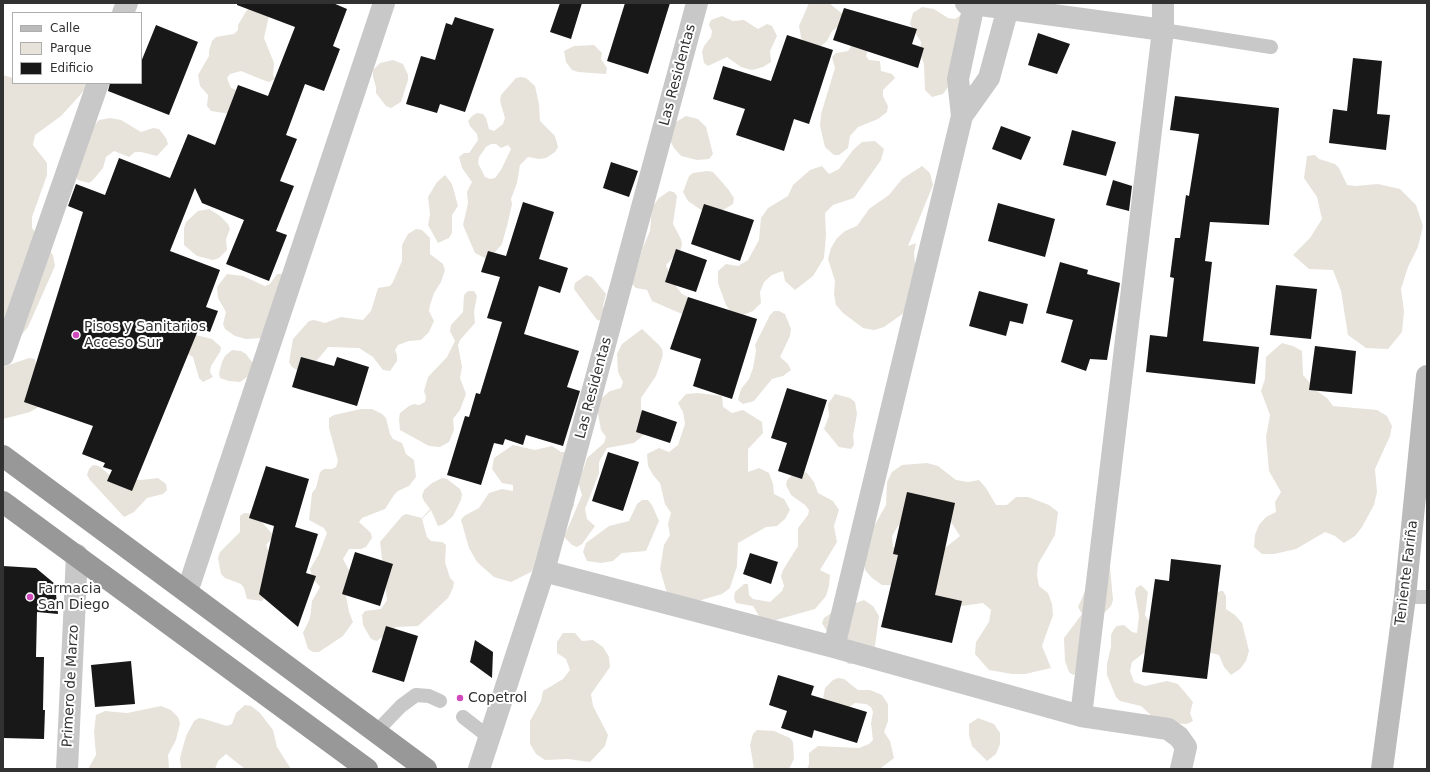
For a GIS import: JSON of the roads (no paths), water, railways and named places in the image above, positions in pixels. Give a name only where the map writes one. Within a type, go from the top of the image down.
[{"type":"highway","points":[[3,456],[426,769]]},
{"type":"highway","points":[[3,502],[367,769]]},
{"type":"street","points":[[187,592],[384,3]]},
{"type":"street","name":"Las Residentas","points":[[479,769],[544,571],[697,3]]},
{"type":"street","points":[[834,647],[962,116],[958,79],[970,3],[1163,30]]},
{"type":"street","points":[[1082,716],[1163,30],[1163,3]]},
{"type":"street","points":[[962,116],[989,78],[1008,8]]},
{"type":"street","points":[[3,355],[98,84]]},
{"type":"street","name":"Teniente Fariña","points":[[1382,769],[1405,597],[1427,376]]},
{"type":"street","name":"Primero de Marzo","points":[[67,769],[77,555]]},
{"type":"street","points":[[544,571],[834,647],[1082,716],[1168,729],[1179,737],[1186,747],[1181,769]]},
{"type":"lane","points":[[1163,30],[1271,47]]},
{"type":"lane","points":[[1405,597],[1427,598]]},
{"type":"lane","points":[[376,732],[401,706],[416,695],[429,696],[440,701]]},
{"type":"lane","points":[[463,717],[490,738]]},
{"type":"place","name":"Pisos y Sanitarios Acceso Sur","points":[[76,335]]},
{"type":"place","name":"Farmacia San Diego","points":[[30,597]]},
{"type":"place","name":"Copetrol","points":[[460,698]]}]
